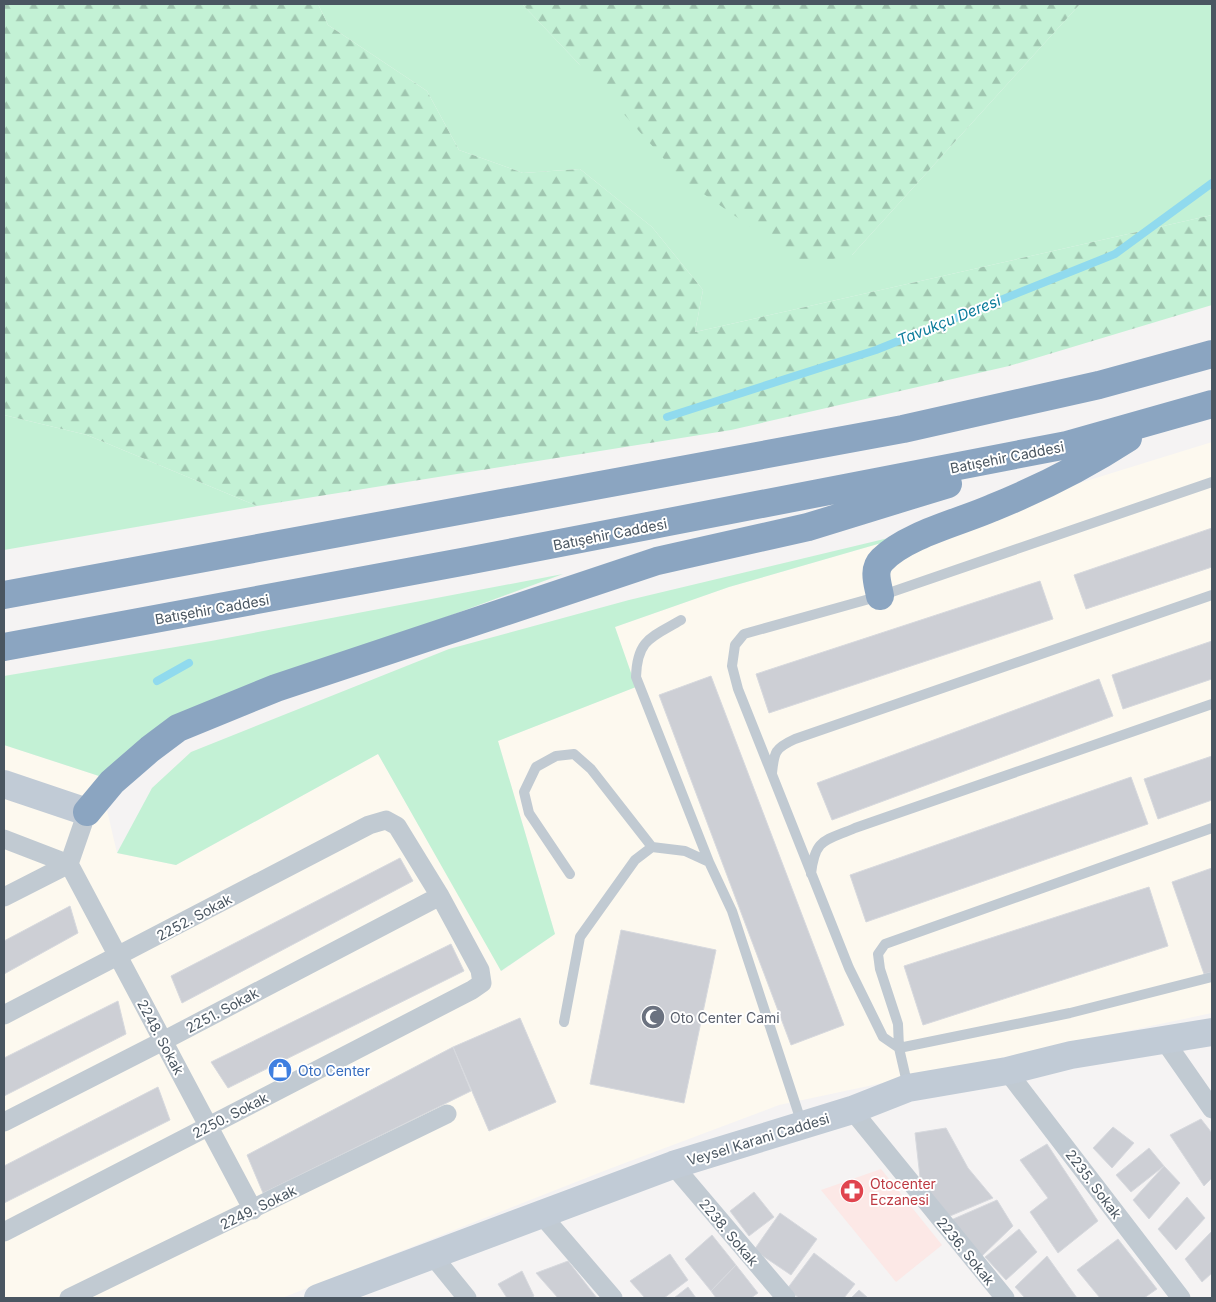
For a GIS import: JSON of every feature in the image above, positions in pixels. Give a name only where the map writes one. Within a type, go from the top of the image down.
[{"type":"highway","points":[[4,595],[903,429],[1099,385],[1212,354]]},
{"type":"highway","name":"Batışehir Caddesi","points":[[4,647],[554,545],[1067,445],[1212,404]]},
{"type":"highway","points":[[880,596],[876,573],[880,561],[901,545],[993,508],[1072,471],[1151,422]]},
{"type":"highway","points":[[87,812],[112,782],[150,748],[178,728],[276,688],[657,561],[808,527],[958,481],[988,460]]},
{"type":"main road","points":[[4,784],[87,812]]},
{"type":"main road","name":"Veysel Karani Caddesi","points":[[318,1298],[673,1165],[852,1110],[908,1088],[1007,1071],[1071,1055],[1212,1032]]},
{"type":"street","points":[[4,897],[69,864],[87,812]]},
{"type":"street","name":"2252. Sokak","points":[[4,1015],[369,825],[386,820],[397,826],[440,896]]},
{"type":"street","points":[[4,839],[69,864]]},
{"type":"street","name":"2248. Sokak","points":[[69,864],[253,1210]]},
{"type":"street","name":"2250. Sokak","points":[[4,1232],[464,995],[482,983],[480,970],[440,896]]},
{"type":"street","name":"2251. Sokak","points":[[4,1122],[440,896]]},
{"type":"street","points":[[1164,1040],[1212,1109]]},
{"type":"street","name":"2235. Sokak","points":[[1007,1071],[1181,1298]]},
{"type":"street","name":"2236. Sokak","points":[[852,1110],[1004,1298]]},
{"type":"street","name":"2249. Sokak","points":[[69,1298],[447,1114]]},
{"type":"street","name":"2238. Sokak","points":[[673,1165],[786,1298]]},
{"type":"street","points":[[540,1214],[613,1298]]},
{"type":"street","points":[[432,1256],[467,1298]]},
{"type":"lane","points":[[1212,482],[880,596],[744,634],[735,645],[732,666],[738,689],[772,777],[849,968],[883,1037],[899,1048],[1070,1013],[1212,977]]},
{"type":"lane","points":[[772,777],[774,755],[780,746],[795,739],[1212,595]]},
{"type":"lane","points":[[681,620],[646,640],[637,658],[636,677],[709,862],[732,911],[802,1125]]},
{"type":"lane","points":[[811,877],[813,856],[820,843],[855,828],[1212,704]]},
{"type":"lane","points":[[570,874],[528,813],[524,792],[536,767],[556,756],[574,754],[591,769],[652,847]]},
{"type":"lane","points":[[908,1088],[899,1048],[898,1024],[880,969],[878,954],[885,944],[1212,828]]},
{"type":"lane","points":[[564,1022],[580,938],[635,860],[652,847],[685,851],[709,862]]},
{"type":"shaded area","points":[[1212,442],[1212,1013],[779,1105],[609,1169],[282,1298],[4,1298],[4,745],[99,776],[117,853],[176,865],[378,754],[502,971],[555,934],[498,741],[635,687],[615,627],[729,587],[947,524]]},
{"type":"shaded area","points":[[881,1169],[942,1245],[896,1282],[821,1190]]},
{"type":"green space","points":[[4,4],[318,4],[328,25],[427,91],[459,150],[523,173],[580,169],[652,227],[703,290],[695,332],[1212,215],[1212,305],[1009,366],[731,430],[257,506],[87,435],[4,415]]},
{"type":"green space","points":[[318,4],[522,4],[579,64],[852,255],[1080,4],[1212,4],[1212,215],[695,332],[703,290],[652,227],[580,169],[523,173],[459,150],[427,91],[328,25]]},
{"type":"green space","points":[[522,4],[1080,4],[852,255],[805,265],[681,178],[579,64]]},
{"type":"green space","points":[[4,415],[87,435],[257,506],[4,550]]},
{"type":"green space","points":[[947,524],[729,587],[615,627],[636,687],[498,741],[555,934],[501,971],[378,754],[176,865],[117,853],[152,788],[191,752],[449,649],[629,600]]},
{"type":"green space","points":[[563,574],[173,718],[99,776],[4,745],[4,676],[211,641]]},
{"type":"building","points":[[1212,528],[1212,567],[1086,609],[1074,575]]},
{"type":"building","points":[[1040,581],[1053,619],[769,713],[756,674]]},
{"type":"building","points":[[1212,641],[1212,679],[1123,709],[1112,675]]},
{"type":"building","points":[[711,676],[844,1025],[791,1045],[659,695]]},
{"type":"building","points":[[1099,679],[1113,716],[832,820],[817,783]]},
{"type":"building","points":[[1212,756],[1212,800],[1158,819],[1144,779]]},
{"type":"building","points":[[1131,777],[1148,824],[866,922],[850,875]]},
{"type":"building","points":[[400,858],[413,881],[182,1003],[171,976]]},
{"type":"building","points":[[1212,868],[1212,972],[1204,974],[1172,882]]},
{"type":"building","points":[[1149,887],[1168,946],[923,1025],[904,966]]},
{"type":"building","points":[[70,906],[78,933],[4,974],[4,941]]},
{"type":"building","name":"Oto Center Cami","points":[[621,930],[716,950],[684,1103],[590,1084]]},
{"type":"building","points":[[451,944],[464,971],[228,1088],[211,1062]]},
{"type":"building","points":[[118,1001],[126,1034],[4,1096],[4,1058]]},
{"type":"building","points":[[520,1018],[556,1102],[489,1131],[453,1047]]},
{"type":"building","points":[[453,1047],[471,1091],[263,1193],[247,1155]]},
{"type":"building","points":[[158,1087],[170,1120],[4,1203],[4,1166]]},
{"type":"building","points":[[1201,1119],[1212,1133],[1212,1178],[1204,1186],[1170,1135]]},
{"type":"building","points":[[1113,1127],[1134,1143],[1112,1168],[1093,1148]]},
{"type":"building","points":[[946,1128],[968,1168],[993,1198],[950,1216],[921,1186],[915,1133]]},
{"type":"building","points":[[1047,1144],[1098,1221],[1058,1253],[1030,1212],[1048,1198],[1020,1160]]},
{"type":"building","points":[[1149,1148],[1164,1166],[1131,1192],[1116,1175]]},
{"type":"building","points":[[1164,1166],[1180,1183],[1149,1219],[1133,1200]]},
{"type":"building","points":[[754,1192],[774,1217],[749,1236],[730,1211]]},
{"type":"building","points":[[1187,1197],[1205,1218],[1176,1250],[1158,1229]]},
{"type":"building","points":[[997,1200],[1013,1226],[982,1256],[951,1220]]},
{"type":"building","points":[[780,1213],[817,1239],[791,1275],[754,1250]]},
{"type":"building","points":[[1019,1229],[1037,1252],[1006,1280],[985,1257]]},
{"type":"building","points":[[1212,1231],[1212,1273],[1202,1282],[1185,1259]]},
{"type":"building","points":[[712,1235],[736,1265],[711,1291],[685,1259]]},
{"type":"building","points":[[1118,1239],[1157,1289],[1144,1298],[1100,1298],[1077,1270]]},
{"type":"building","points":[[814,1253],[855,1284],[844,1298],[799,1298],[787,1289]]},
{"type":"building","points":[[670,1254],[688,1280],[664,1298],[645,1298],[630,1281]]},
{"type":"building","points":[[1047,1256],[1077,1298],[1025,1298],[1015,1287]]},
{"type":"building","points":[[568,1261],[597,1298],[558,1298],[536,1273]]},
{"type":"building","points":[[736,1265],[758,1293],[751,1298],[716,1298],[711,1291]]},
{"type":"building","points":[[522,1271],[534,1296],[531,1298],[507,1298],[498,1284]]},
{"type":"building","points":[[688,1287],[696,1298],[674,1298]]},
{"type":"building","points":[[859,1290],[868,1298],[851,1298]]},
{"type":"waterway","name":"Tavukçu Deresi","points":[[667,417],[876,350],[1115,254],[1212,183]]},
{"type":"waterway","points":[[157,681],[189,663]]},
{"type":"place","name":"Oto Center Cami","points":[[653,1017]]},
{"type":"place","name":"Oto Center","points":[[280,1070]]},
{"type":"place","name":"Otocenter Eczanesi","points":[[852,1191]]}]
